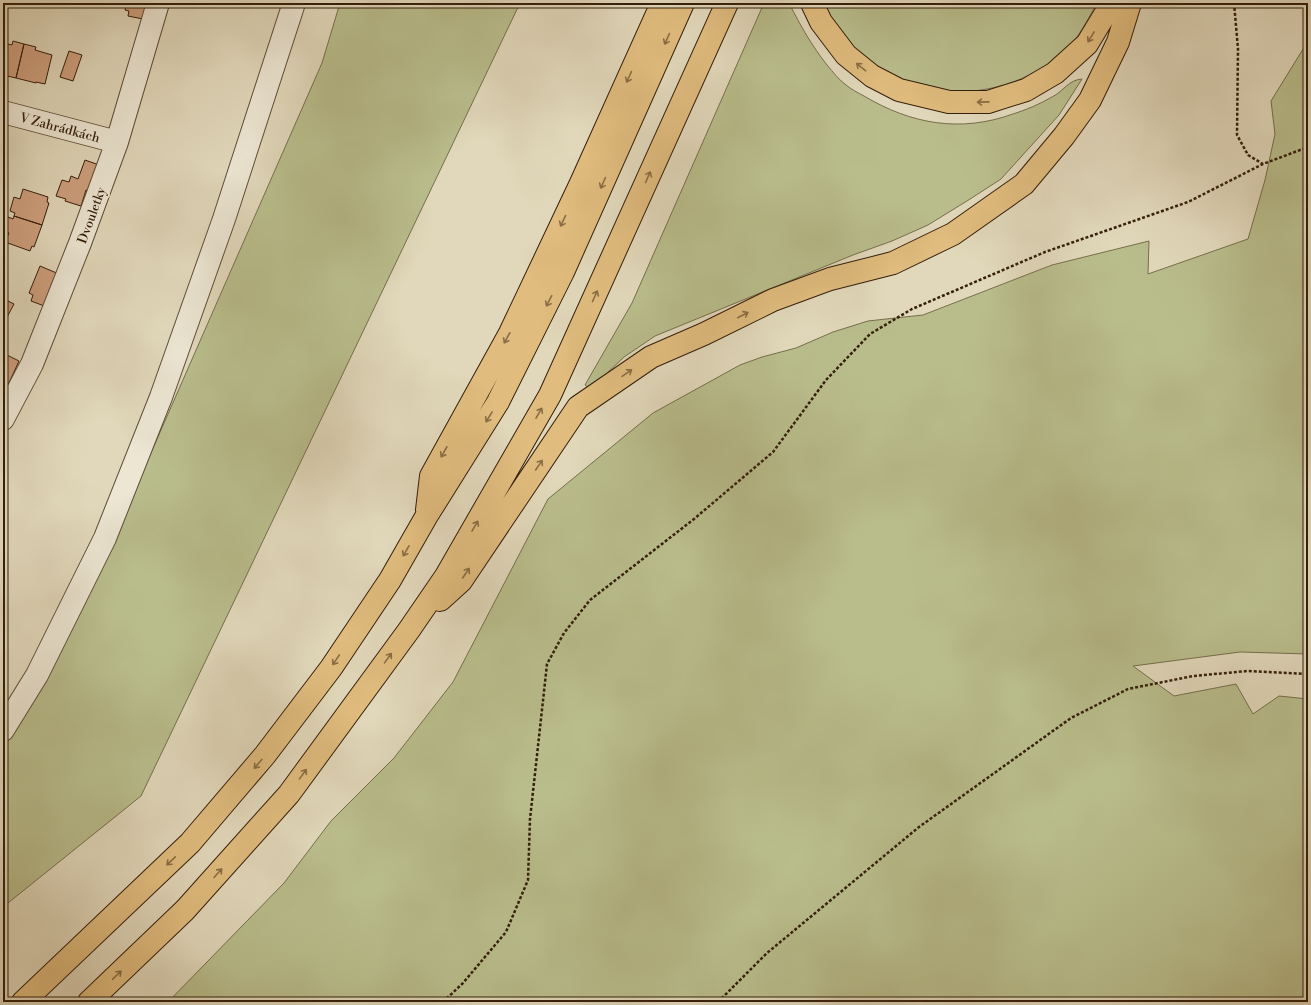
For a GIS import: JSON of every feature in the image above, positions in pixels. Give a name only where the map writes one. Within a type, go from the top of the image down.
[{"type":"highway","points":[[426,517],[431,476],[510,333],[581,183],[662,3]]},
{"type":"highway","points":[[22,1002],[190,843],[260,761],[331,668],[390,580],[426,517],[498,402],[563,272],[682,3]]},
{"type":"highway","points":[[89,1002],[185,910],[289,794],[409,630],[446,576],[550,396],[727,3]]},
{"type":"highway","points":[[812,3],[821,22],[846,55],[872,76],[899,90],[949,102],[988,102],[1026,90],[1055,73],[1087,44],[1107,12],[1110,3]]},
{"type":"highway","points":[[409,630],[460,581],[578,407],[651,357],[704,334],[773,300],[830,279],[893,262],[953,234],[1024,184],[1064,136],[1090,100],[1118,42],[1130,3]]},
{"type":"street","name":"Dvouletky","points":[[3,419],[32,364],[80,243],[117,142],[158,3]]},
{"type":"street","points":[[3,730],[37,674],[105,538],[161,397],[219,234],[294,3]]},
{"type":"street","name":"V Zahrádkách","points":[[3,112],[117,142]]},
{"type":"path","points":[[1234,3],[1238,49],[1237,135],[1248,155],[1263,164]]},
{"type":"path","points":[[444,1002],[463,983],[506,932],[528,880],[530,819],[547,664],[564,633],[590,600],[694,519],[774,452],[826,380],[870,334],[912,309],[1045,252],[1188,202],[1263,164],[1308,147]]},
{"type":"path","points":[[718,1002],[767,953],[919,827],[1071,718],[1128,689],[1193,676],[1248,671],[1308,674]]},
{"type":"green space","points":[[340,3],[520,3],[141,796],[3,907],[3,749],[86,601],[322,63]]},
{"type":"green space","points":[[764,3],[789,3],[816,50],[841,81],[882,106],[918,119],[936,123],[955,124],[993,120],[1038,104],[1056,95],[1073,81],[1082,79],[1059,115],[1001,179],[967,201],[928,225],[892,241],[853,255],[655,336],[624,357],[589,388],[585,385],[632,303]]},
{"type":"green space","points":[[823,3],[1097,3],[1075,40],[1052,62],[1021,79],[1005,85],[988,89],[953,92],[918,86],[893,76],[881,69],[860,53],[841,33],[831,20]]},
{"type":"green space","points":[[1308,41],[1308,654],[1240,652],[1133,666],[1174,696],[1236,684],[1253,714],[1279,696],[1308,699],[1308,1002],[168,1002],[284,883],[331,821],[394,758],[453,682],[548,499],[653,413],[740,365],[762,357],[796,348],[833,332],[868,321],[923,315],[1052,265],[1149,241],[1148,274],[1248,239],[1265,180],[1275,134],[1271,101]]},
{"type":"building","points":[[127,3],[146,3],[143,19],[128,16],[129,11],[125,10]]},
{"type":"building","points":[[13,41],[24,44],[16,78],[3,75],[3,43],[12,45]]},
{"type":"building","points":[[24,44],[36,47],[35,50],[52,55],[45,84],[16,78]]},
{"type":"building","points":[[69,51],[82,55],[73,81],[60,77]]},
{"type":"building","points":[[85,160],[102,166],[93,192],[86,190],[81,206],[65,201],[66,199],[56,196],[62,180],[69,182],[71,176],[78,179]]},
{"type":"building","points":[[23,189],[48,197],[47,202],[49,203],[42,225],[14,216],[15,213],[10,211],[14,197],[20,199]]},
{"type":"building","points":[[14,216],[42,225],[34,247],[32,246],[30,251],[5,242],[9,233],[3,230],[8,217],[13,219]]},
{"type":"building","points":[[40,266],[59,274],[47,307],[31,301],[33,295],[29,293]]},
{"type":"building","points":[[4,299],[14,304],[6,319],[3,317]]},
{"type":"building","points":[[3,353],[19,361],[8,385],[3,383]]}]
